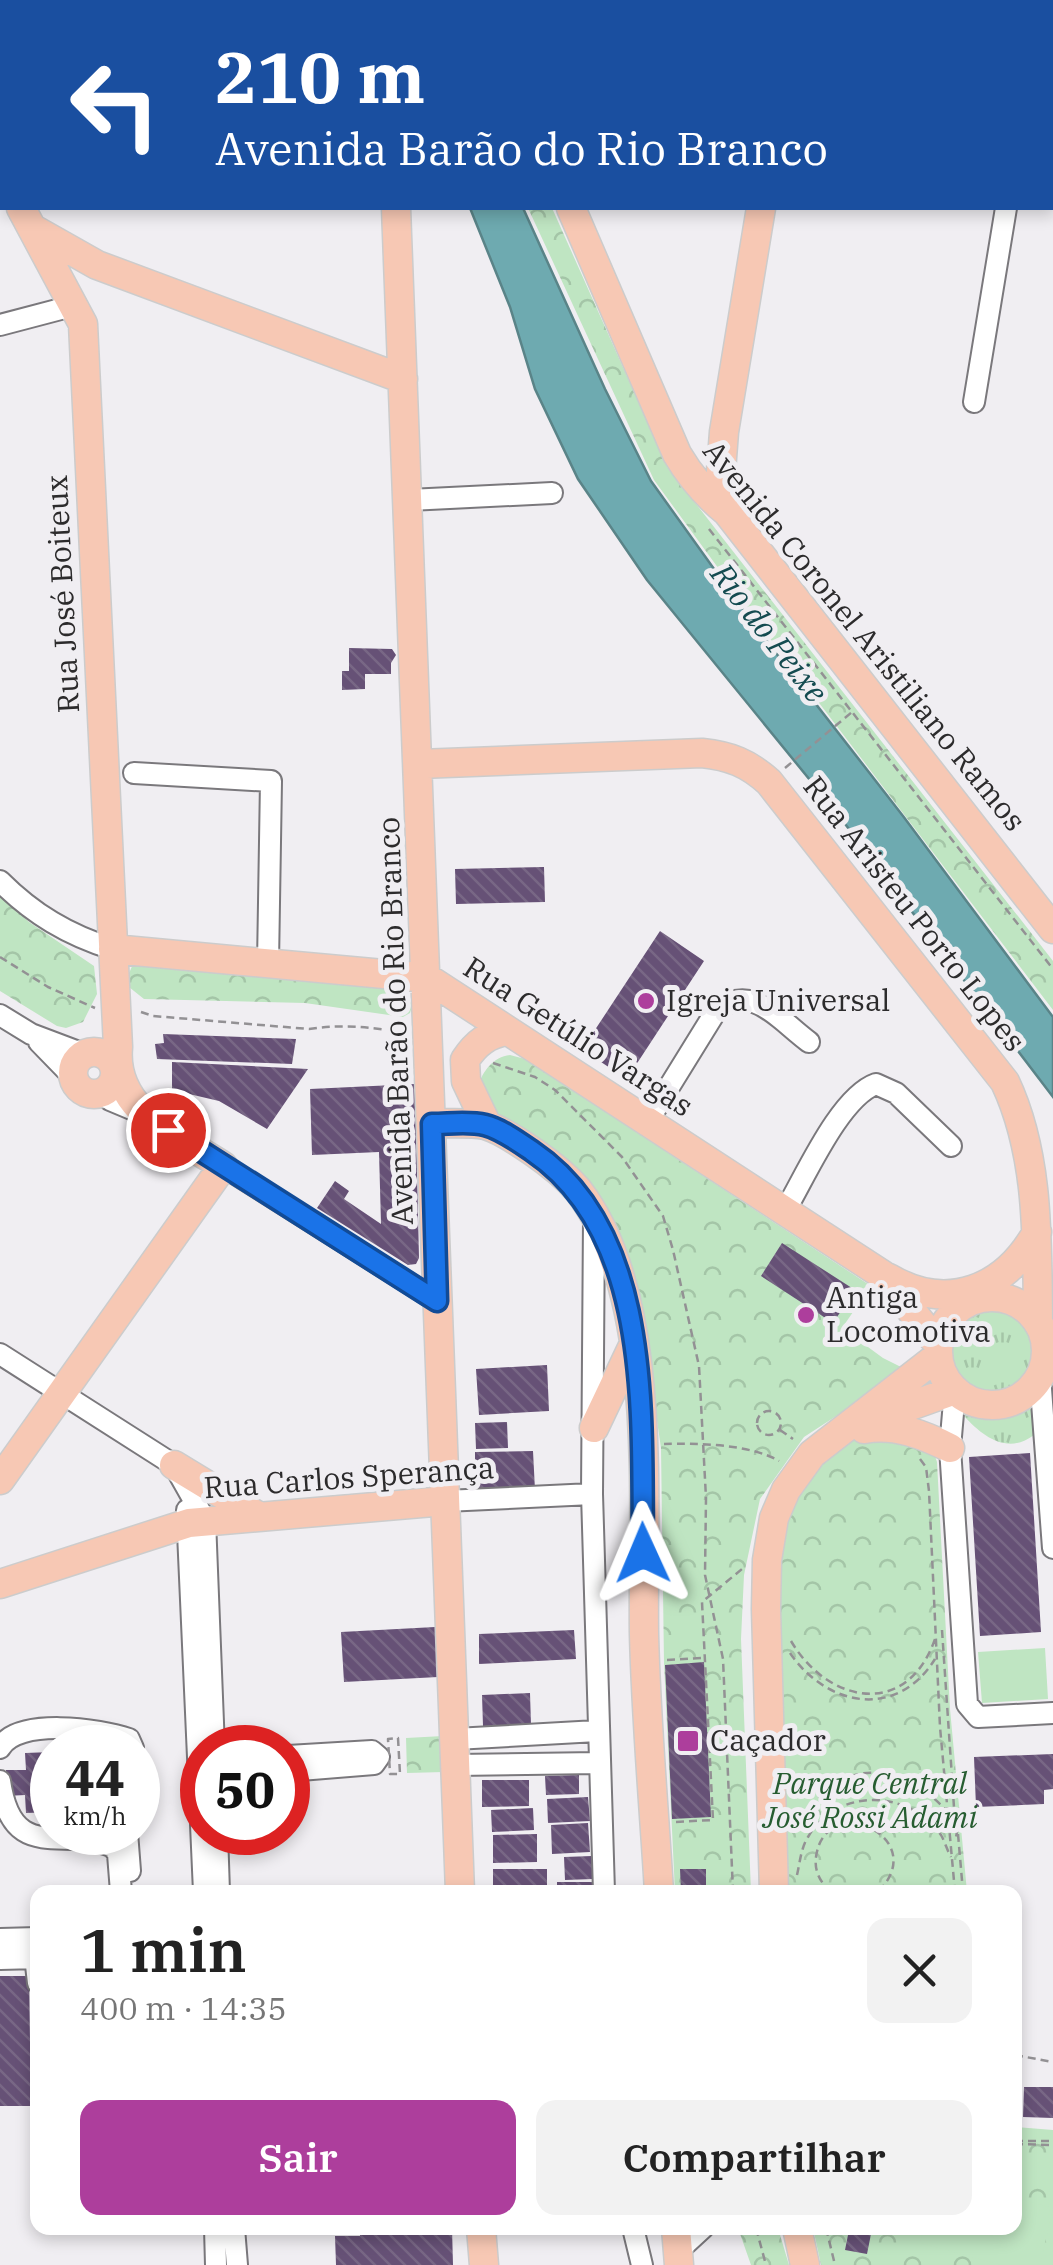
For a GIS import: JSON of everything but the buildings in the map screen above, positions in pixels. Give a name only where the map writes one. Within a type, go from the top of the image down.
[{"type":"main road","name":"Avenida Barão do Rio Branco","points":[[396,210],[460,1885]]},
{"type":"main road","name":"Avenida Coronel Aristiliano Ramos","points":[[572,210],[677,454],[705,494],[727,512],[1053,929]]},
{"type":"main road","points":[[727,512],[720,484],[724,432],[761,210]]},
{"type":"main road","points":[[27,218],[97,265],[404,379]]},
{"type":"main road","name":"Rua José Boiteux","points":[[27,218],[83,324],[116,1069]]},
{"type":"main road","points":[[76,306],[97,265]]},
{"type":"main road","points":[[677,454],[724,432]]},
{"type":"main road","points":[[420,764],[702,753],[777,775]]},
{"type":"main road","name":"Rua Aristeu Porto Lopes","points":[[777,775],[1005,1082],[1022,1123],[1037,1231],[1038,1323]]},
{"type":"main road","name":"Rua Getúlio Vargas","points":[[112,949],[427,978],[883,1275],[938,1350]]},
{"type":"main road","name":"Rua José Boiteux","points":[[82,1061],[114,1002]]},
{"type":"main road","points":[[487,1125],[466,1081],[465,1060],[494,1033],[508,1031]]},
{"type":"main road","points":[[82,1061],[81,1090],[95,1094],[108,1089],[116,1069]]},
{"type":"main road","points":[[0,1480],[223,1166],[141,1113],[116,1069]]},
{"type":"main road","points":[[432,1124],[487,1125],[548,1162],[577,1189],[612,1257],[635,1340],[642,1444],[645,1661],[658,1885]]},
{"type":"main road","points":[[883,1275],[925,1293],[948,1295],[970,1291],[1011,1268],[1037,1231]]},
{"type":"main road","points":[[787,1884],[767,1647],[769,1545],[774,1518],[786,1490],[816,1444],[861,1414],[938,1350],[950,1316],[974,1300],[989,1297],[1017,1303],[1038,1323],[1046,1360],[1020,1397],[993,1405],[966,1399],[954,1390],[946,1380],[938,1350]]},
{"type":"main road","points":[[594,1428],[635,1340]]},
{"type":"main road","points":[[862,1430],[886,1416],[954,1390]]},
{"type":"main road","points":[[816,1444],[862,1430],[888,1428],[909,1432],[942,1456]]},
{"type":"main road","points":[[174,1464],[258,1516]]},
{"type":"main road","name":"Rua Carlos Sperança","points":[[0,1584],[197,1522],[445,1501]]},
{"type":"main road","points":[[482,2235],[484,2265]]},
{"type":"main road","points":[[799,2235],[805,2265]]},
{"type":"street","points":[[974,402],[1006,210]]},
{"type":"street","points":[[0,325],[76,306]]},
{"type":"street","points":[[408,500],[552,493]]},
{"type":"street","points":[[134,773],[271,781],[268,964]]},
{"type":"street","points":[[0,880],[44,919],[112,949]]},
{"type":"street","points":[[648,1121],[716,1011],[731,999],[752,999],[808,1042]]},
{"type":"street","points":[[0,1015],[82,1061]]},
{"type":"street","points":[[786,1210],[848,1104],[863,1088],[876,1084],[896,1092],[951,1146]]},
{"type":"street","points":[[110,1100],[141,1113]]},
{"type":"street","points":[[223,1166],[437,1301]]},
{"type":"street","points":[[594,1216],[592,1494],[604,1885]]},
{"type":"street","points":[[0,1354],[174,1464],[197,1522],[204,1725]]},
{"type":"street","points":[[1046,1360],[1053,1548]]},
{"type":"street","points":[[954,1390],[942,1456],[967,1704],[978,1718],[1053,1713]]},
{"type":"street","name":"Rua Carlos Sperança","points":[[445,1501],[592,1494]]},
{"type":"street","points":[[0,1748],[13,1734],[30,1731]]},
{"type":"street","points":[[455,1752],[597,1731]]},
{"type":"street","points":[[310,1755],[372,1751],[380,1757],[374,1764],[310,1769]]},
{"type":"street","points":[[455,1752],[598,1763]]},
{"type":"street","points":[[0,1781],[3,1800],[17,1825],[38,1839],[114,1847],[126,1885]]},
{"type":"street","points":[[126,1885],[127,1855]]},
{"type":"street","points":[[204,1855],[204,1885]]},
{"type":"street","points":[[218,1855],[220,1885]]},
{"type":"street","points":[[0,1939],[30,1946]]},
{"type":"street","points":[[0,1959],[30,1950]]},
{"type":"street","points":[[216,2235],[216,2265]]},
{"type":"street","points":[[234,2235],[236,2265]]},
{"type":"street","points":[[635,2235],[642,2265]]},
{"type":"path","points":[[777,775],[852,712]]},
{"type":"path","points":[[0,956],[26,975],[101,1010],[114,1002],[153,1016],[309,1029],[370,1026],[429,1038]]},
{"type":"path","points":[[469,1054],[536,1077],[556,1090],[622,1157],[663,1216],[698,1366],[706,1498],[705,1575],[722,1659],[733,1885]]},
{"type":"path","points":[[769,1411],[776,1413],[781,1419],[780,1430],[773,1435],[764,1434],[758,1428],[759,1416],[769,1411]]},
{"type":"path","points":[[780,1430],[816,1444]]},
{"type":"path","points":[[658,1444],[703,1444],[768,1455],[784,1464]]},
{"type":"path","points":[[921,1450],[942,1456]]},
{"type":"path","points":[[916,1454],[928,1479],[942,1757],[954,1885]]},
{"type":"path","points":[[935,1483],[956,1837],[958,1827]]},
{"type":"path","points":[[670,1822],[713,1820],[702,1602],[753,1560]]},
{"type":"path","points":[[784,1657],[784,1644],[800,1668],[821,1686],[843,1696],[873,1700],[893,1697],[927,1671],[942,1631]]},
{"type":"path","points":[[791,1671],[790,1639],[804,1664],[823,1680],[855,1693],[886,1692],[916,1674],[928,1660],[935,1638]]},
{"type":"path","points":[[662,1660],[705,1658]]},
{"type":"path","points":[[388,1739],[398,1738],[400,1774],[390,1774]]},
{"type":"path","points":[[399,1756],[406,1755]]},
{"type":"path","points":[[795,1834],[821,1792],[844,1776],[890,1774],[930,1793],[958,1827],[962,1885]]},
{"type":"path","points":[[787,1884],[810,1833],[824,1817],[845,1803],[868,1798],[888,1801],[924,1818],[940,1835],[952,1860]]},
{"type":"path","points":[[825,1885],[818,1876],[816,1852],[830,1832],[854,1823],[878,1830],[887,1840],[893,1865],[884,1885]]},
{"type":"path","points":[[810,1833],[821,1842]]},
{"type":"path","points":[[787,1884],[791,1864]]},
{"type":"path","points":[[1022,2056],[1053,2062]]},
{"type":"path","points":[[1022,2143],[1053,2143]]},
{"type":"path","points":[[758,2235],[766,2265]]},
{"type":"path","points":[[828,2235],[834,2265]]},
{"type":"green space","points":[[529,210],[553,210],[668,468],[1053,961],[1053,1010],[759,624],[654,480]]},
{"type":"green space","points":[[0,894],[29,922],[94,966],[97,994],[83,1022],[66,1028],[57,1026],[0,991]]},
{"type":"green space","points":[[133,964],[397,989],[407,995],[412,1006],[403,1017],[305,1003],[144,999],[129,987],[127,978]]},
{"type":"green space","name":"Parque Central José Rossi Adami","points":[[510,1055],[525,1059],[871,1286],[842,1328],[907,1370],[804,1437],[760,1499],[744,1575],[741,1639],[751,1885],[675,1885],[664,1663],[661,1448],[640,1304],[623,1254],[563,1157],[495,1116],[478,1086],[489,1066]]},
{"type":"green space","points":[[983,1308],[999,1308],[1022,1320],[1031,1334],[1031,1368],[1022,1382],[999,1394],[983,1394],[967,1387],[955,1375],[948,1359],[948,1343],[955,1327],[967,1315]]},
{"type":"green space","points":[[1032,1409],[1034,1435],[1015,1443],[988,1437],[964,1416],[968,1411],[1006,1414]]},
{"type":"green space","name":"Parque Central José Rossi Adami","points":[[874,1432],[934,1453],[937,1462],[950,1709],[966,1885],[784,1885],[778,1535],[806,1470],[852,1437]]},
{"type":"green space","points":[[1045,1648],[1048,1699],[982,1703],[978,1652]]},
{"type":"green space","points":[[443,1736],[444,1772],[407,1773],[406,1738]]},
{"type":"green space","points":[[1022,2128],[1053,2130],[1053,2265],[821,2265],[815,2235],[1022,2235]]},
{"type":"green space","points":[[1022,2200],[1053,2208],[1040,2265],[1001,2265],[920,2243],[922,2235],[1022,2235]]},
{"type":"green space","points":[[740,2235],[780,2235],[789,2265],[751,2265]]},
{"type":"water","points":[[471,210],[524,210],[651,481],[752,622],[1053,1017],[1053,1097],[836,812],[647,580],[578,479],[535,389],[510,307]]},
{"type":"place","name":"Igreja Universal","points":[[646,1001]]},
{"type":"place","name":"Antiga Locomotiva","points":[[806,1315]]},
{"type":"place","name":"Caçador","points":[[688,1741]]},
{"type":"route","points":[[168,1130],[437,1301],[432,1124],[487,1125],[548,1162],[577,1189],[594,1216],[627,1302],[635,1340],[642,1444],[643,1553]]},
{"type":"water label","name":"Rio do Peixe","points":[[769,633]]}]
